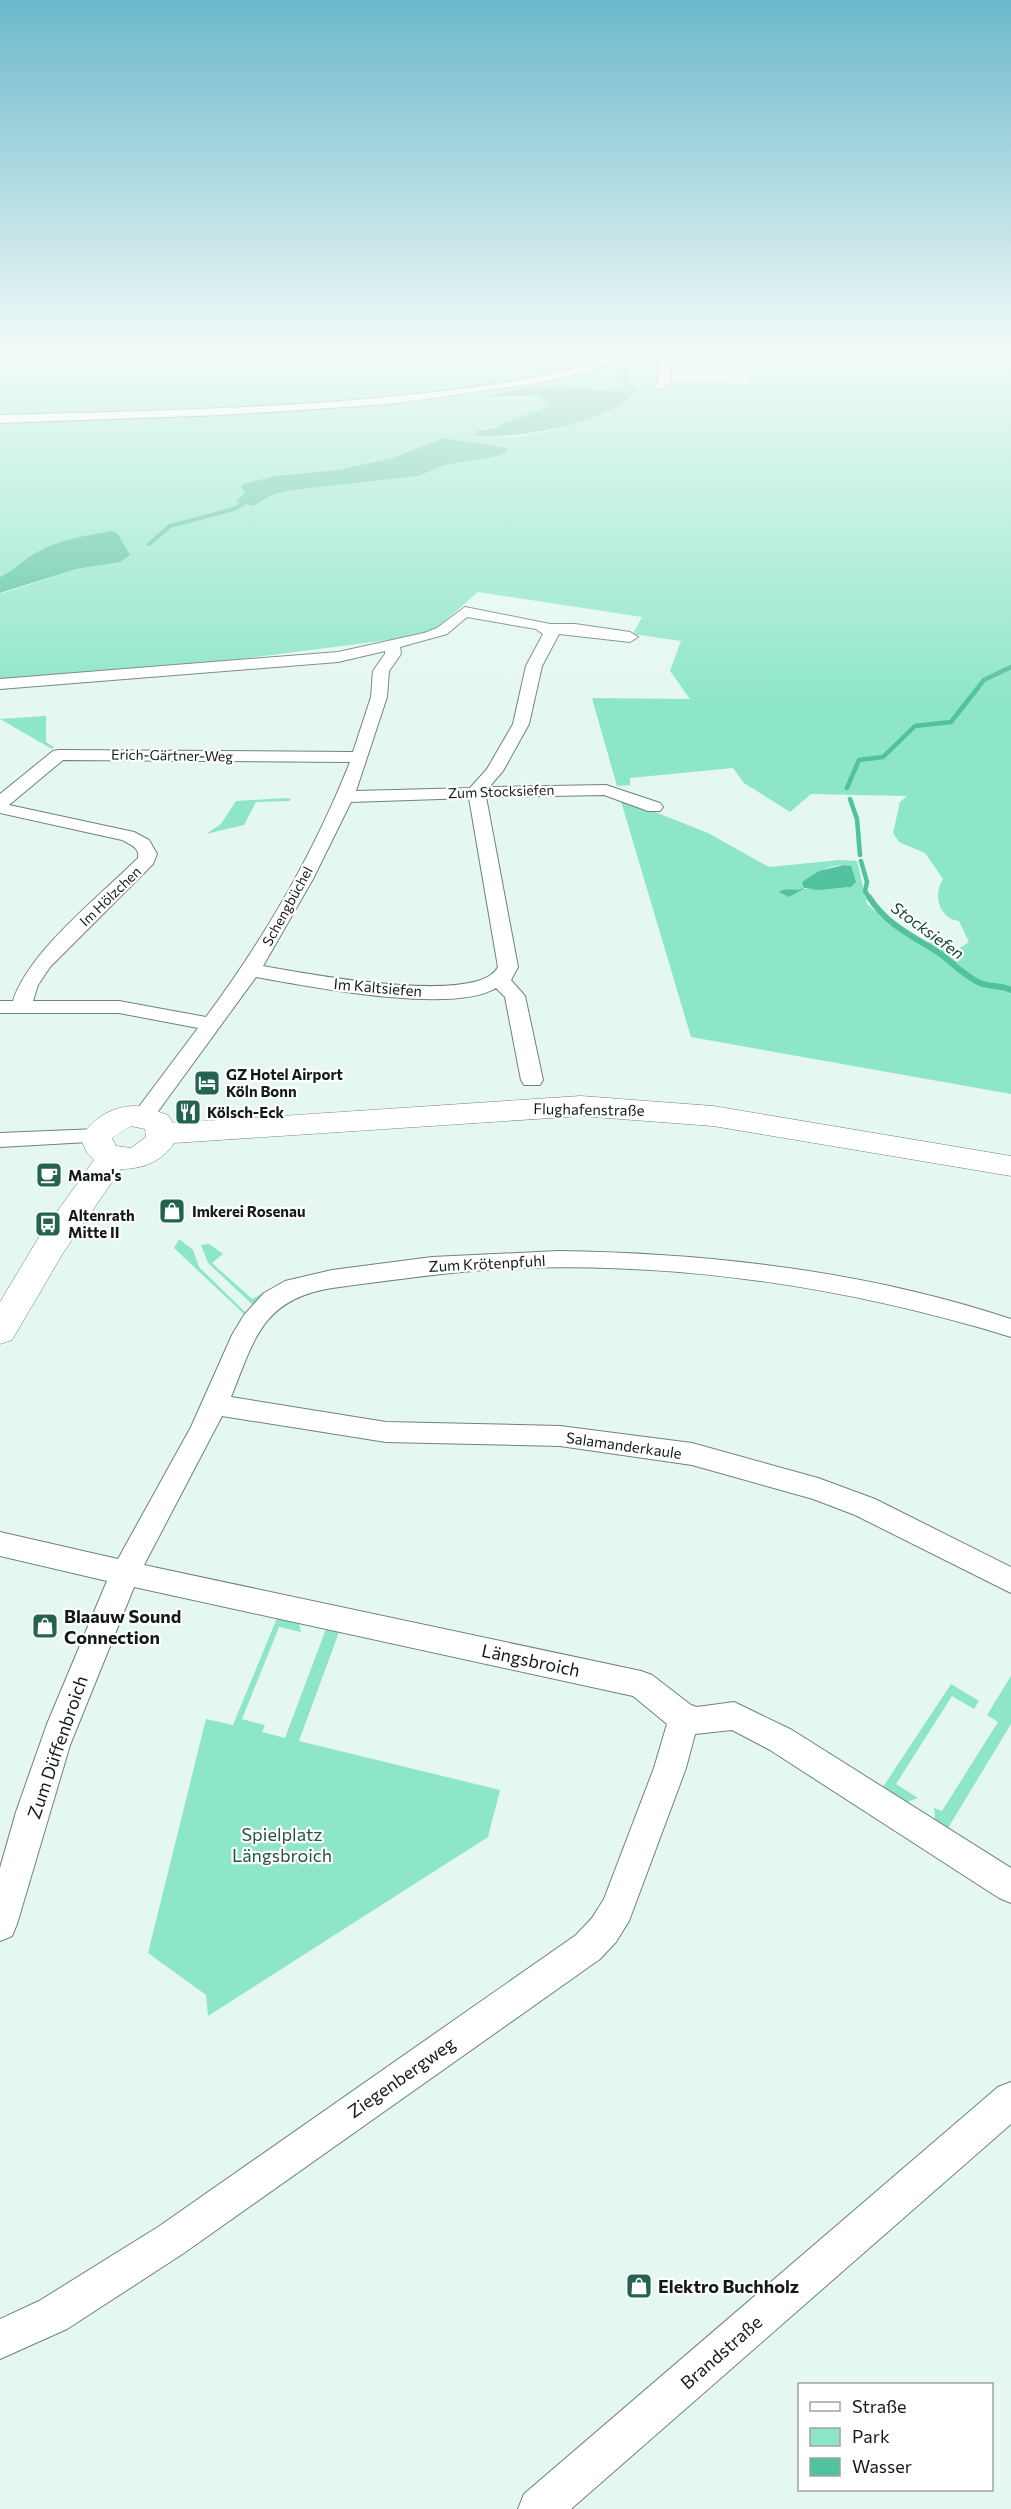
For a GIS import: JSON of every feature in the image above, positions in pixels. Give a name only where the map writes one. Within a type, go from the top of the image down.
[{"type":"main road","name":"Flughafenstraße","points":[[0,1331],[106,1146],[102,1129],[119,1118],[153,1125],[581,1106],[714,1116],[1011,1166]]},
{"type":"main road","points":[[106,1146],[140,1156],[160,1143],[153,1125]]},
{"type":"street","points":[[0,684],[338,657],[350,652],[392,646],[442,631],[465,612],[541,625],[550,629],[575,629],[630,637]]},
{"type":"street","points":[[532,1080],[515,996],[504,986],[501,976],[508,967],[476,791],[494,771],[520,724],[528,701],[531,676],[551,638],[550,629]]},
{"type":"street","name":"Schengbüchel","points":[[153,1125],[212,1024],[251,970],[304,879],[345,797],[380,697],[381,671],[393,654],[392,646]]},
{"type":"street","points":[[338,657],[381,671]]},
{"type":"street","name":"Erich-Gärtner-Weg","points":[[0,803],[59,755],[360,757]]},
{"type":"street","name":"Zum Stocksiefen","points":[[345,797],[476,791],[606,790],[654,807]]},
{"type":"street","name":"Im Hölzchen","points":[[0,808],[128,836],[143,844],[148,854],[147,860],[42,963],[10,1007]]},
{"type":"street","name":"Im Kaltsiefen","points":[[251,970],[331,984],[390,991],[476,989],[486,986],[501,976]]},
{"type":"street","points":[[10,1007],[119,1007],[212,1024]]},
{"type":"street","points":[[0,1140],[106,1146]]},
{"type":"street","name":"Zum Krötenpfuhl","points":[[125,1574],[214,1405],[247,1332],[266,1306],[281,1293],[310,1284],[425,1266],[562,1259],[661,1263],[796,1276],[958,1311],[1011,1328]]},
{"type":"street","name":"Salamanderkaule","points":[[214,1405],[386,1432],[560,1436],[692,1454],[818,1489],[953,1550],[1011,1581]]},
{"type":"street","name":"Längsbroich","points":[[0,1544],[125,1574],[641,1684],[672,1711],[684,1717]]},
{"type":"street","name":"Zum Düffenbroich","points":[[0,1924],[54,1746],[125,1574]]},
{"type":"street","points":[[684,1717],[697,1721],[734,1716],[781,1740],[1011,1887]]},
{"type":"street","name":"Ziegenbergweg","points":[[0,2339],[62,2310],[171,2240],[588,1947],[604,1930],[617,1909],[670,1768],[684,1717]]},
{"type":"street","name":"Brandstraße","points":[[539,2509],[1011,2100]]},
{"type":"green space","points":[[0,471],[326,471],[274,476],[244,484],[245,492],[237,502],[253,506],[274,494],[294,490],[419,476],[430,471],[1011,471],[1011,1094],[691,1037],[620,798],[708,833],[769,867],[840,860],[857,861],[867,904],[906,936],[947,947],[960,948],[969,942],[959,921],[946,915],[939,904],[938,891],[943,879],[925,853],[899,842],[893,833],[900,802],[907,796],[811,794],[790,812],[744,783],[733,768],[630,778],[630,785],[617,786],[592,698],[690,699],[670,671],[681,641],[633,634],[642,617],[478,592],[438,627],[420,636],[225,661],[29,681],[21,677],[0,679],[0,594],[76,569],[119,562],[61,542],[37,552],[14,571],[0,577]],"holes":[[[848,865],[847,888],[803,889],[816,874],[828,868]]]},
{"type":"green space","points":[[46,716],[46,742],[54,747],[52,749],[0,719]]},
{"type":"green space","points":[[291,799],[289,801],[256,802],[244,825],[206,834],[221,824],[236,801]]},
{"type":"green space","points":[[179,1239],[193,1250],[199,1267],[245,1312],[245,1315],[174,1248]]},
{"type":"green space","points":[[209,1244],[223,1254],[212,1263],[252,1299],[263,1293],[266,1294],[253,1305],[208,1263],[201,1245]]},
{"type":"green space","name":"Spielplatz Längsbroich","points":[[277,1618],[299,1623],[301,1632],[279,1627],[242,1719],[265,1725],[262,1732],[285,1738],[326,1629],[339,1632],[299,1741],[500,1790],[488,1837],[208,2016],[206,1995],[148,1953],[206,1719],[233,1725]]},
{"type":"green space","points":[[1011,1676],[1011,1724],[948,1828],[935,1819],[934,1808],[942,1811],[998,1722],[987,1715]]},
{"type":"green space","points":[[951,1684],[979,1701],[974,1709],[952,1696],[896,1784],[918,1798],[907,1802],[883,1787]]},
{"type":"water","points":[[326,471],[430,471],[419,476],[294,490],[274,494],[253,506],[236,502],[245,492],[241,487],[244,484],[274,476]]},
{"type":"water","points":[[112,531],[118,534],[130,555],[120,562],[76,569],[0,593],[0,577],[39,551],[66,540]]},
{"type":"water","points":[[844,865],[851,866],[856,882],[851,887],[818,890],[805,888],[789,897],[779,892],[804,888],[802,882],[819,871]]},
{"type":"waterway","points":[[149,544],[170,526],[234,509],[249,500]]},
{"type":"waterway","name":"Stocksiefen","points":[[847,788],[859,760],[883,757],[915,726],[951,722],[984,680],[1011,667]]},
{"type":"waterway","name":"Stocksiefen","points":[[850,799],[857,819],[860,855]]},
{"type":"waterway","name":"Stocksiefen","points":[[861,861],[867,882],[865,891],[870,899]]},
{"type":"waterway","name":"Stocksiefen","points":[[869,897],[891,922],[938,952],[974,980],[1011,990]]},
{"type":"place","name":"GZ Hotel Airport Köln Bonn","points":[[207,1083]]},
{"type":"place","name":"Kölsch-Eck","points":[[188,1112]]},
{"type":"place","name":"Mama's","points":[[49,1175]]},
{"type":"place","name":"Imkerei Rosenau","points":[[172,1211]]},
{"type":"place","name":"Altenrath Mitte II","points":[[48,1224]]},
{"type":"place","name":"Blaauw Sound Connection","points":[[45,1626]]},
{"type":"place","name":"Elektro Buchholz","points":[[639,2286]]}]
